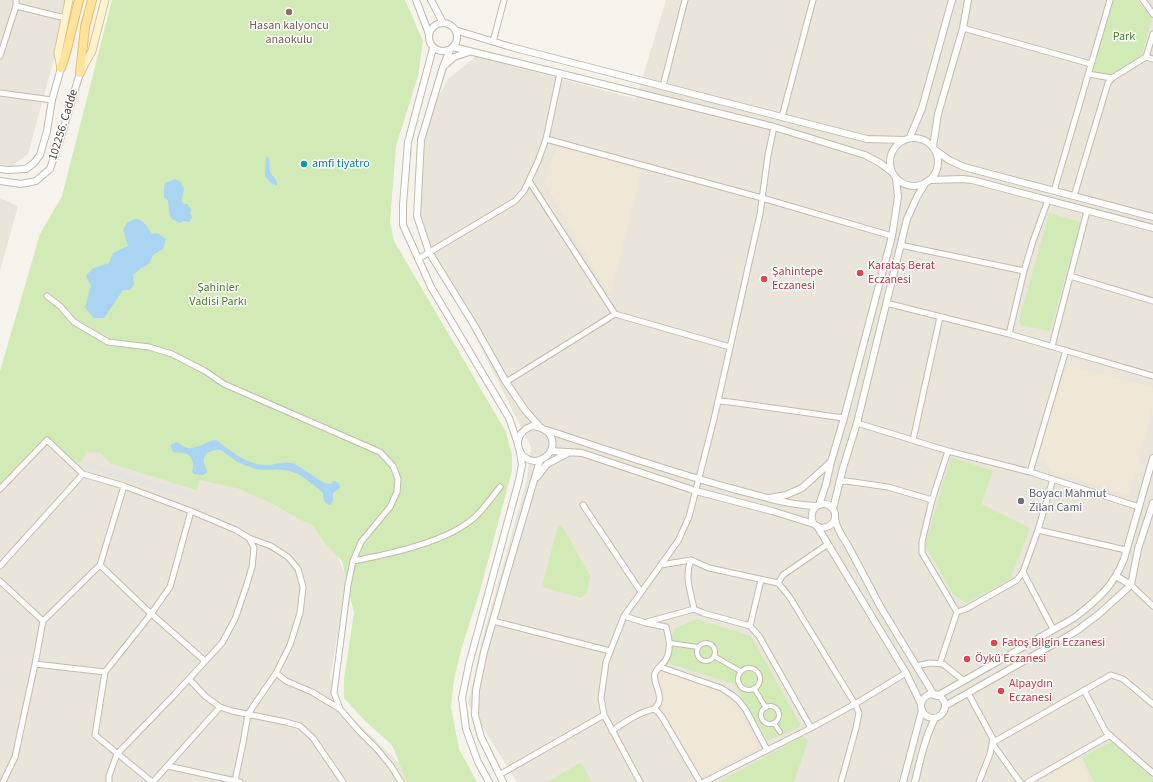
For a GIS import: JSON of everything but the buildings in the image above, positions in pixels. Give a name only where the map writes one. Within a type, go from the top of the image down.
[{"type":"main road","points":[[61,68],[58,53],[69,0]]},
{"type":"main road","points":[[61,68],[79,0]]},
{"type":"main road","points":[[80,73],[85,27],[92,0]]},
{"type":"main road","points":[[80,73],[92,51],[105,0]]},
{"type":"street","points":[[416,0],[433,48],[408,142],[403,205],[403,225],[432,287],[509,418],[518,444],[522,465],[469,664],[462,698],[466,729],[478,762],[489,782]]},
{"type":"street","points":[[431,0],[443,23]]},
{"type":"street","points":[[493,42],[504,0]]},
{"type":"street","points":[[663,86],[685,0]]},
{"type":"street","points":[[782,117],[813,0]]},
{"type":"street","points":[[910,137],[922,108],[952,0]]},
{"type":"street","points":[[833,509],[843,468],[857,423],[907,219],[917,197],[934,175],[937,167],[938,158],[934,149],[938,114],[963,28],[968,0]]},
{"type":"street","points":[[1054,191],[1110,0]]},
{"type":"street","points":[[1143,0],[1153,14]]},
{"type":"street","points":[[0,56],[16,3],[65,18]]},
{"type":"street","points":[[429,34],[433,28],[443,23],[450,25],[455,30],[493,42],[867,139],[903,140]]},
{"type":"street","points":[[963,28],[1091,64]]},
{"type":"street","points":[[455,30],[457,37],[455,44],[443,67],[421,140],[417,216],[429,252],[474,325],[506,382],[525,410],[540,427]]},
{"type":"street","points":[[1074,196],[1108,83],[1112,78],[1146,57],[1153,34]]},
{"type":"street","points":[[433,48],[443,52],[452,48],[470,51],[774,127],[865,155],[892,172]]},
{"type":"street","points":[[443,67],[454,57],[470,51]]},
{"type":"street","points":[[1146,57],[1153,59]]},
{"type":"street","name":"102256. Cadde","points":[[0,169],[26,169],[34,163],[40,155],[47,131],[52,100],[61,68]]},
{"type":"street","name":"102256. Cadde","points":[[0,181],[22,184],[36,181],[50,169],[80,73]]},
{"type":"street","points":[[418,259],[515,201],[524,191],[538,161],[546,139],[560,73]]},
{"type":"street","points":[[1088,74],[1112,78]]},
{"type":"street","points":[[0,93],[52,100]]},
{"type":"street","points":[[640,782],[604,715],[601,698],[606,662],[624,616],[678,541],[689,517],[718,401],[760,214],[768,155],[774,127]]},
{"type":"street","points":[[1153,217],[964,167],[949,160],[925,140],[918,138],[910,137],[897,144],[892,150],[890,157],[889,165],[892,172],[901,183],[908,185],[915,186],[928,181],[959,179],[972,180],[1153,228]]},
{"type":"street","points":[[546,139],[762,198],[892,236]]},
{"type":"street","points":[[896,178],[898,198],[892,236],[826,484],[818,506],[811,516],[815,525],[906,673],[926,716],[935,718],[941,715],[945,706],[1075,632],[1099,614],[1131,586],[1138,549],[1153,503]]},
{"type":"street","points":[[529,181],[615,314],[730,347]]},
{"type":"street","points":[[1009,334],[1024,271],[1048,200]]},
{"type":"street","points":[[1052,346],[1087,211]]},
{"type":"street","points":[[900,245],[1024,271]]},
{"type":"street","points":[[1070,276],[1153,301]]},
{"type":"street","points":[[46,296],[60,306],[74,322],[108,342],[149,347],[172,354],[205,371],[224,384],[380,452],[393,466],[398,479],[397,492],[390,507],[361,542],[353,561],[348,585],[334,693],[340,710]]},
{"type":"street","points":[[886,303],[1009,334],[1153,376]]},
{"type":"street","points":[[506,382],[615,314]]},
{"type":"street","points":[[913,440],[940,317]]},
{"type":"street","points":[[1030,472],[1066,350]]},
{"type":"street","points":[[718,401],[844,418]]},
{"type":"street","points":[[857,423],[1030,472],[1139,507]]},
{"type":"street","points":[[518,444],[518,438],[526,428],[532,426],[540,427],[699,479],[786,503],[802,506],[818,506],[827,504],[833,509],[836,516],[835,520],[841,534],[880,605],[916,666],[945,706]]},
{"type":"street","points":[[520,452],[525,458],[534,462],[547,457],[551,451],[552,444],[551,436],[546,430]]},
{"type":"street","points":[[0,489],[48,440],[83,474],[124,486],[191,511],[236,530],[249,538],[271,546],[288,557],[298,569],[303,587],[300,613],[290,645],[276,673],[248,714],[238,781],[168,766]]},
{"type":"street","points":[[940,663],[957,612],[922,553],[922,542],[932,500],[948,450]]},
{"type":"street","points":[[551,451],[582,453],[696,491],[772,511],[824,528],[831,526],[835,520]]},
{"type":"street","points":[[534,480],[547,464],[570,452]]},
{"type":"street","points":[[903,782],[923,701],[927,696],[936,695],[964,681],[1074,618],[1111,584],[1119,570],[1126,550],[1153,458]]},
{"type":"street","points":[[503,782],[481,737],[475,715],[476,690],[484,652],[506,572],[540,460]]},
{"type":"street","points":[[768,498],[786,495],[802,488],[831,462]]},
{"type":"street","points":[[0,566],[83,474]]},
{"type":"street","points":[[957,612],[966,609],[1017,580],[1023,572],[1038,530],[1053,479]]},
{"type":"street","points":[[840,482],[888,487],[932,500]]},
{"type":"street","points":[[3,782],[15,757],[43,621],[100,565],[124,486]]},
{"type":"street","points":[[353,561],[384,555],[415,546],[440,538],[462,527],[476,516],[500,487]]},
{"type":"street","points":[[583,505],[641,592]]},
{"type":"street","points":[[191,511],[170,587],[151,614],[105,672],[95,735],[153,782],[220,707]]},
{"type":"street","points":[[1038,530],[1126,550]]},
{"type":"street","points":[[109,782],[109,776],[117,754],[222,643],[235,619],[252,567],[254,548],[249,538]]},
{"type":"street","points":[[778,584],[784,575],[828,544]]},
{"type":"street","points":[[661,565],[691,560],[708,568],[778,584],[789,596],[859,713],[841,782]]},
{"type":"street","points":[[691,560],[688,568],[688,578],[694,609]]},
{"type":"street","points":[[100,565],[151,614],[205,661]]},
{"type":"street","points":[[1023,572],[1053,629]]},
{"type":"street","points":[[1116,576],[1152,603]]},
{"type":"street","points":[[750,626],[761,580]]},
{"type":"street","points":[[0,581],[43,621]]},
{"type":"street","points":[[646,623],[694,609],[702,613],[750,626],[759,636],[811,728]]},
{"type":"street","points":[[612,731],[642,713],[654,709],[659,702],[660,696],[655,680],[655,673],[666,659],[670,642],[666,627],[624,616]]},
{"type":"street","points":[[493,621],[610,651]]},
{"type":"street","points":[[670,642],[698,647]]},
{"type":"street","points":[[703,643],[709,643],[715,650],[714,656],[712,659],[707,661],[701,660],[698,656],[698,647],[703,643]]},
{"type":"street","points":[[714,656],[740,671]]},
{"type":"street","points":[[916,666],[930,662],[944,664],[964,681]]},
{"type":"street","points":[[35,664],[105,672]]},
{"type":"street","points":[[660,667],[721,688],[740,701],[767,750]]},
{"type":"street","points":[[747,667],[754,668],[760,677],[759,685],[754,688],[749,690],[740,685],[738,678],[740,671],[747,667]]},
{"type":"street","points":[[276,673],[286,681],[312,692],[340,710],[377,749],[391,766],[401,782]]},
{"type":"street","points":[[704,782],[811,728],[855,704],[906,673]]},
{"type":"street","points":[[992,743],[1111,675],[1123,679],[1153,704]]},
{"type":"street","points":[[189,679],[205,696],[220,707],[300,726],[313,738],[343,782]]},
{"type":"street","points":[[754,688],[766,708]]},
{"type":"street","points":[[1084,690],[1106,732],[1153,773]]},
{"type":"street","points":[[968,693],[992,739],[990,754],[979,782]]},
{"type":"street","points":[[771,706],[778,710],[779,716],[774,723],[769,724],[764,720],[762,715],[762,712],[766,708],[771,706]]},
{"type":"street","points":[[654,709],[662,717],[700,782]]},
{"type":"street","points":[[499,775],[604,715]]},
{"type":"street","points":[[915,782],[920,759],[935,718]]},
{"type":"street","points":[[774,723],[780,732]]},
{"type":"street","points":[[1028,782],[1110,735]]},
{"type":"street","points":[[992,743],[1020,782]]},
{"type":"shaded area","points":[[0,0],[70,0],[28,154],[12,166],[0,164]]},
{"type":"shaded area","points":[[666,0],[1153,0],[1153,782],[592,782],[581,762],[547,782],[517,782],[468,704],[482,640],[527,479],[531,447],[415,217],[424,121],[448,79],[476,56],[636,99]]},
{"type":"shaded area","points":[[562,147],[642,170],[610,294],[544,183],[556,149]]},
{"type":"shaded area","points":[[0,198],[18,206],[0,271]]},
{"type":"shaded area","points":[[1067,365],[1153,388],[1153,406],[1129,495],[1051,472],[1040,451]]},
{"type":"shaded area","points":[[44,436],[301,505],[333,544],[347,580],[330,678],[342,708],[419,782],[0,782],[0,470]]},
{"type":"shaded area","points":[[85,461],[193,492],[191,500],[84,467]]},
{"type":"shaded area","points":[[666,671],[727,693],[757,743],[757,747],[701,778],[697,776],[653,700],[657,674]]},
{"type":"shaded area","points":[[1078,759],[1091,782],[1038,782]]},
{"type":"green space","name":"Şahinler Vadisi Parkı","points":[[112,0],[405,0],[423,41],[418,76],[396,146],[390,222],[394,241],[506,432],[512,456],[512,471],[479,594],[461,650],[454,679],[451,707],[459,749],[477,782],[407,782],[392,745],[365,721],[344,698],[344,679],[354,613],[342,561],[325,543],[313,526],[277,506],[240,489],[200,480],[196,490],[110,463],[101,453],[86,452],[80,463],[72,460],[47,438],[39,443],[0,484],[0,371],[40,234],[62,196]]},
{"type":"green space","name":"Park","points":[[1111,0],[1137,0],[1152,18],[1142,55],[1112,75],[1092,71]]},
{"type":"green space","points":[[1049,213],[1081,222],[1050,331],[1021,325],[1019,321]]},
{"type":"green space","points":[[951,457],[993,471],[981,504],[1030,528],[1010,579],[966,603],[953,594],[925,545]]},
{"type":"green space","points":[[561,524],[590,576],[587,593],[581,598],[542,587],[558,525]]},
{"type":"green space","points":[[696,619],[751,636],[801,726],[768,741],[734,684],[666,663],[674,629]]},
{"type":"green space","points":[[803,736],[808,741],[794,782],[719,782]]},
{"type":"green space","points":[[1112,741],[1153,779],[1153,782],[1094,782],[1082,757]]},
{"type":"green space","points":[[581,762],[592,782],[547,782]]},
{"type":"water","points":[[266,157],[269,158],[270,171],[277,182],[277,186],[271,183],[265,176]]},
{"type":"water","points":[[175,179],[181,182],[184,188],[182,202],[187,204],[191,209],[190,213],[192,217],[189,222],[184,221],[179,223],[170,216],[168,201],[164,197],[164,189],[165,183]]},
{"type":"water","points":[[135,219],[141,220],[152,234],[157,233],[166,239],[163,249],[153,255],[149,264],[141,268],[133,275],[134,284],[130,290],[123,290],[104,318],[94,318],[85,308],[91,286],[86,276],[92,269],[109,263],[113,253],[128,246],[123,229],[128,222]]},
{"type":"water","points":[[216,440],[240,457],[252,463],[267,465],[285,462],[292,463],[326,484],[331,484],[334,481],[339,483],[340,488],[333,493],[333,501],[330,505],[324,501],[323,493],[305,478],[295,473],[290,471],[261,470],[253,468],[238,462],[219,450],[207,453],[205,455],[204,462],[207,472],[203,475],[194,474],[192,472],[193,463],[191,457],[186,454],[173,452],[170,445],[176,442],[190,448]]},
{"type":"place","name":"Hasan kalyoncu anaokulu","points":[[289,12]]},
{"type":"place","name":"amfi tiyatro","points":[[304,164]]},
{"type":"place","name":"Karataş Berat Eczanesi","points":[[860,273]]},
{"type":"place","name":"Şahintepe Eczanesi","points":[[764,279]]},
{"type":"place","name":"Boyacı Mahmut Zilan Cami","points":[[1021,501]]},
{"type":"place","name":"Fatoş Bilgin Eczanesi","points":[[994,643]]},
{"type":"place","name":"Öykü Eczanesi","points":[[967,659]]},
{"type":"place","name":"Alpaydın Eczanesi","points":[[1001,691]]}]
